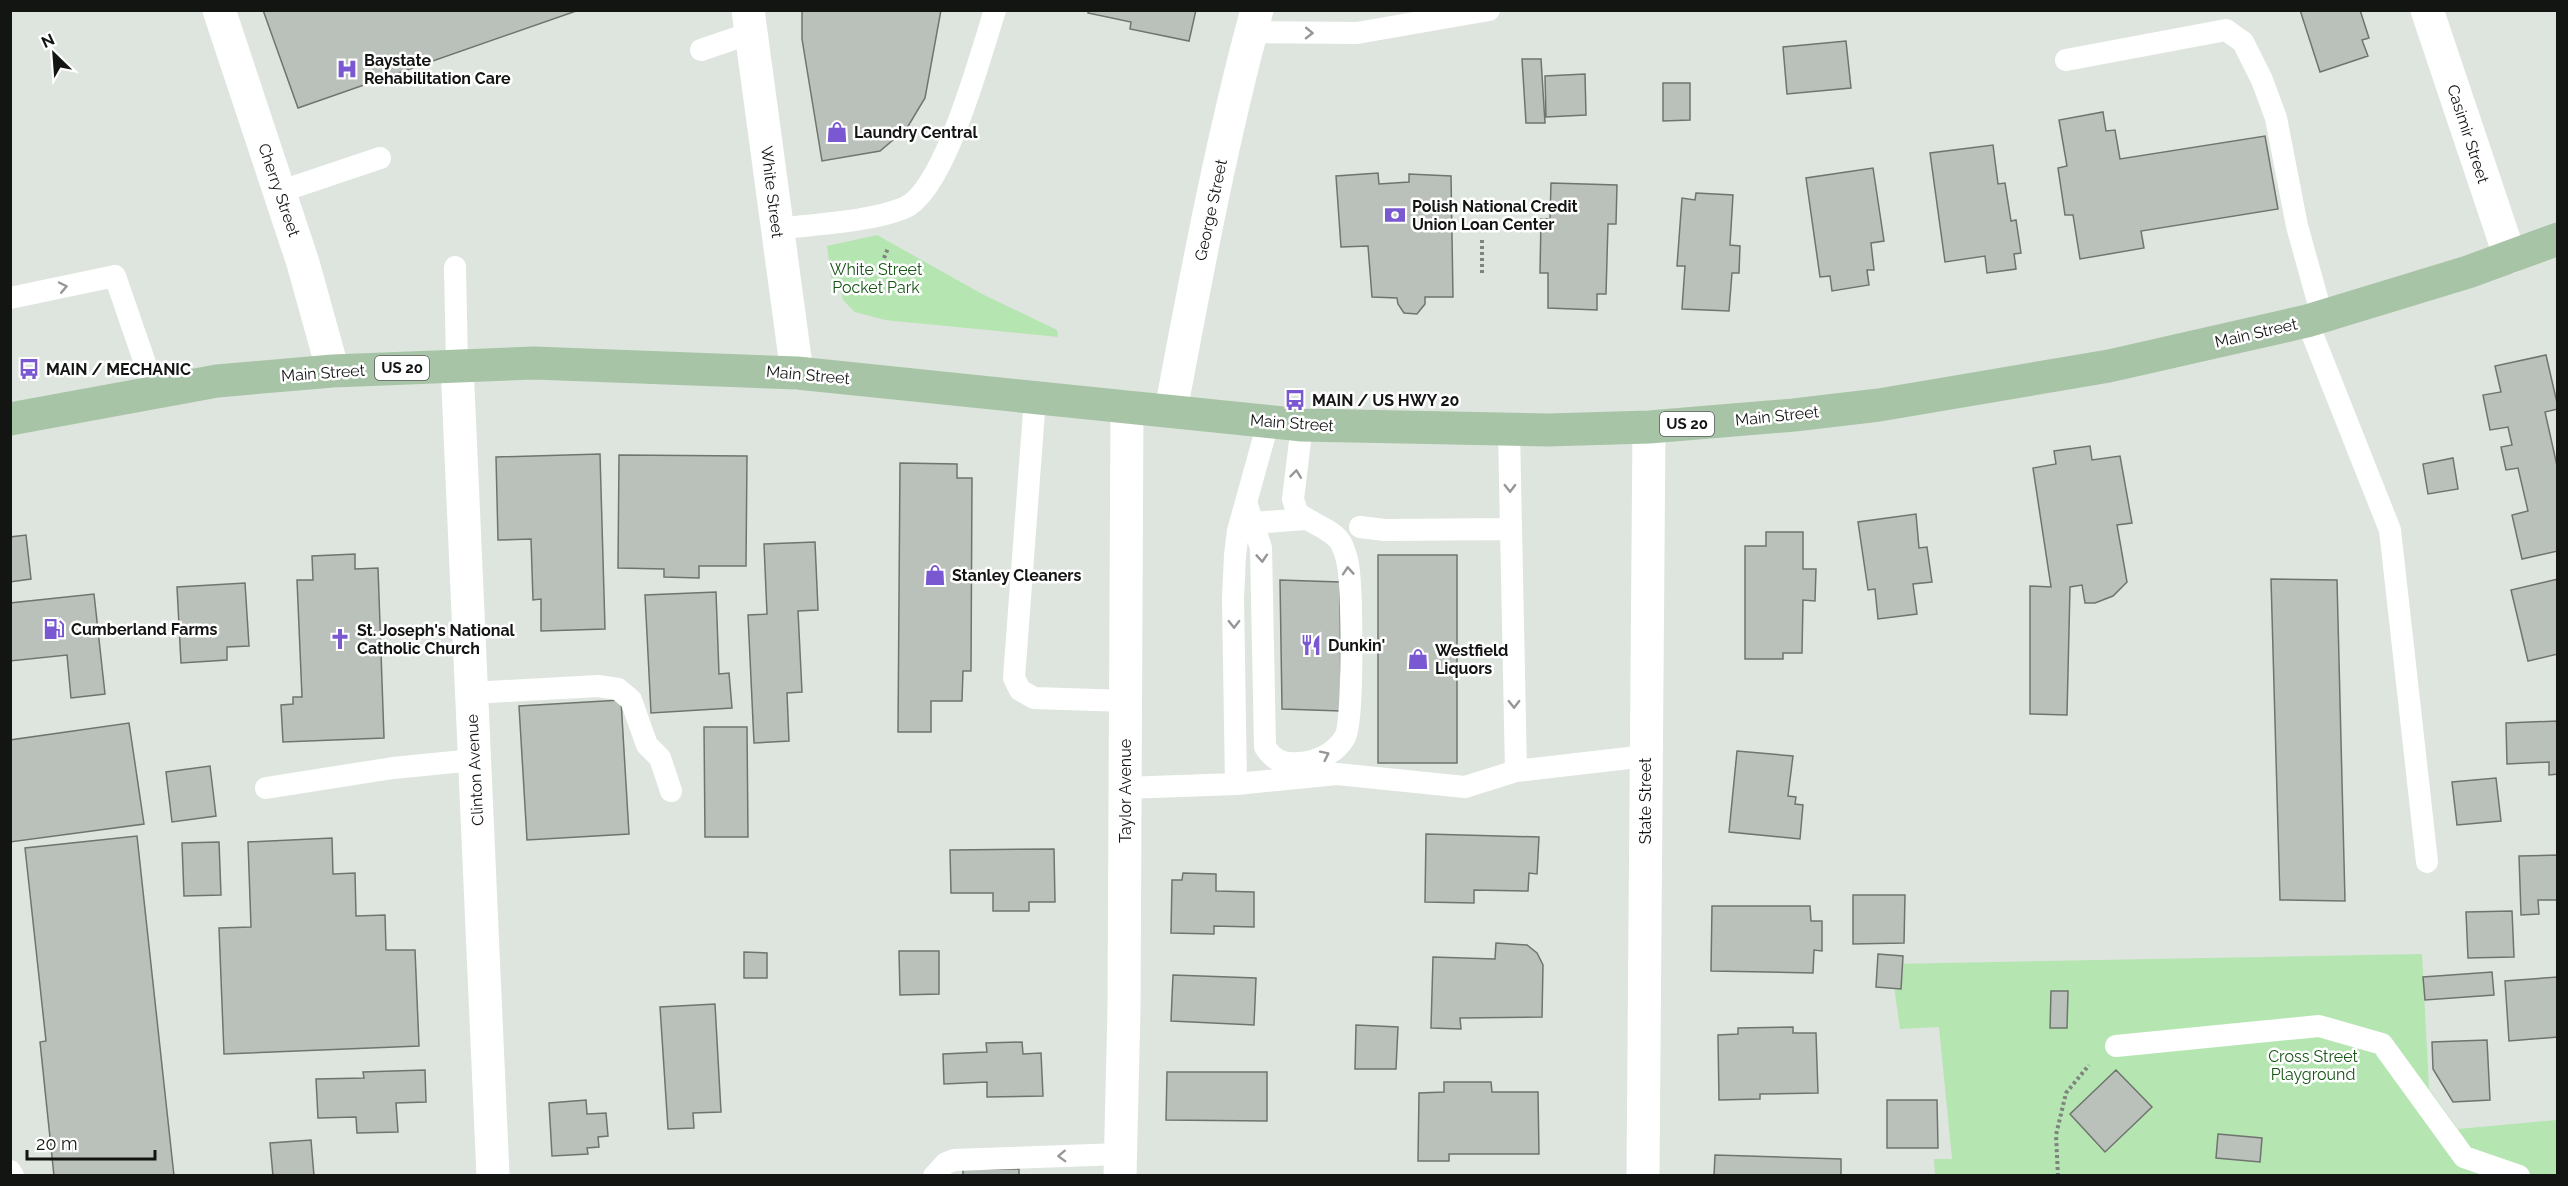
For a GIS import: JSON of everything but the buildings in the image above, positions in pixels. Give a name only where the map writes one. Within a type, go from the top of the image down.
[{"type":"main road","name":"Main Street","points":[[10,419],[216,381],[333,371],[534,363],[797,373],[1302,425],[1509,430],[1649,427],[1794,415],[1974,390],[2109,366],[2314,319],[2402,293],[2558,240]]},
{"type":"street","name":"Cherry Street","points":[[219,10],[303,263],[333,371]]},
{"type":"street","name":"Casimir Street","points":[[2427,10],[2510,256]]},
{"type":"street","name":"George Street","points":[[1171,410],[1240,70],[1254,21]]},
{"type":"street","name":"White Street","points":[[750,22],[797,373]]},
{"type":"street","name":"Clinton Avenue","points":[[457,365],[493,1176]]},
{"type":"street","name":"Taylor Avenue","points":[[1120,1165],[1127,407]]},
{"type":"street","name":"State Street","points":[[1642,1176],[1649,427]]},
{"type":"lane","points":[[777,229],[845,221],[887,213],[906,207],[919,198],[954,138],[995,10]]},
{"type":"lane","points":[[1254,21],[1357,33],[1489,10]]},
{"type":"lane","points":[[700,50],[750,22]]},
{"type":"lane","points":[[2066,60],[2226,30],[2243,42],[2262,80],[2276,118],[2314,319],[2390,530],[2427,862]]},
{"type":"lane","points":[[279,192],[380,158]]},
{"type":"lane","points":[[455,267],[457,365]]},
{"type":"lane","points":[[10,298],[116,276],[155,392]]},
{"type":"lane","points":[[1035,398],[1014,678],[1020,690],[1034,698],[1125,701]]},
{"type":"lane","points":[[1236,784],[1233,599],[1235,555],[1247,524],[1246,502],[1268,423]]},
{"type":"lane","points":[[1247,524],[1261,548],[1265,747],[1272,757],[1285,764],[1322,758],[1334,750],[1345,738],[1349,728],[1351,711],[1348,564],[1340,541],[1297,512],[1293,499],[1302,425]]},
{"type":"lane","points":[[1509,430],[1516,771]]},
{"type":"lane","points":[[1247,524],[1305,519]]},
{"type":"lane","points":[[1360,527],[1385,530],[1510,529]]},
{"type":"lane","points":[[471,693],[598,686],[618,689],[631,700],[647,745],[660,758],[671,791]]},
{"type":"lane","points":[[1124,788],[1236,784],[1337,774],[1465,787],[1516,771],[1646,756]]},
{"type":"lane","points":[[266,788],[393,768],[474,760]]},
{"type":"lane","points":[[2116,1046],[2319,1026],[2382,1044],[2464,1157],[2519,1176]]},
{"type":"lane","points":[[934,1176],[946,1163],[954,1160],[1120,1165]]},
{"type":"lane","points":[[10,1171],[13,1176]]},
{"type":"path","points":[[1482,240],[1482,276]]},
{"type":"path","points":[[2058,1176],[2056,1135],[2066,1093],[2088,1065],[2116,1046]]},
{"type":"green space","name":"White Street Pocket Park","points":[[877,235],[984,295],[1057,330],[1058,337],[885,320],[855,312],[843,300],[840,289],[833,290],[827,246]]},
{"type":"green space","name":"Cross Street Playground","points":[[2422,954],[2429,1089],[2458,1129],[2557,1120],[2557,1175],[1935,1175],[1934,1159],[1952,1159],[1939,1027],[1900,1029],[1891,964]]},
{"type":"place","name":"Baystate Rehabilitation Care","points":[[347,69]]},
{"type":"place","name":"Laundry Central","points":[[837,132]]},
{"type":"place","name":"Polish National Credit Union Loan Center","points":[[1395,215]]},
{"type":"place","name":"MAIN / MECHANIC","points":[[29,369]]},
{"type":"place","name":"MAIN / US HWY 20","points":[[1295,400]]},
{"type":"place","name":"Stanley Cleaners","points":[[935,575]]},
{"type":"place","name":"Cumberland Farms","points":[[54,629]]},
{"type":"place","name":"St. Joseph's National Catholic Church","points":[[340,639]]},
{"type":"place","name":"Dunkin'","points":[[1311,645]]},
{"type":"place","name":"Westfield Liquors","points":[[1418,659]]}]
